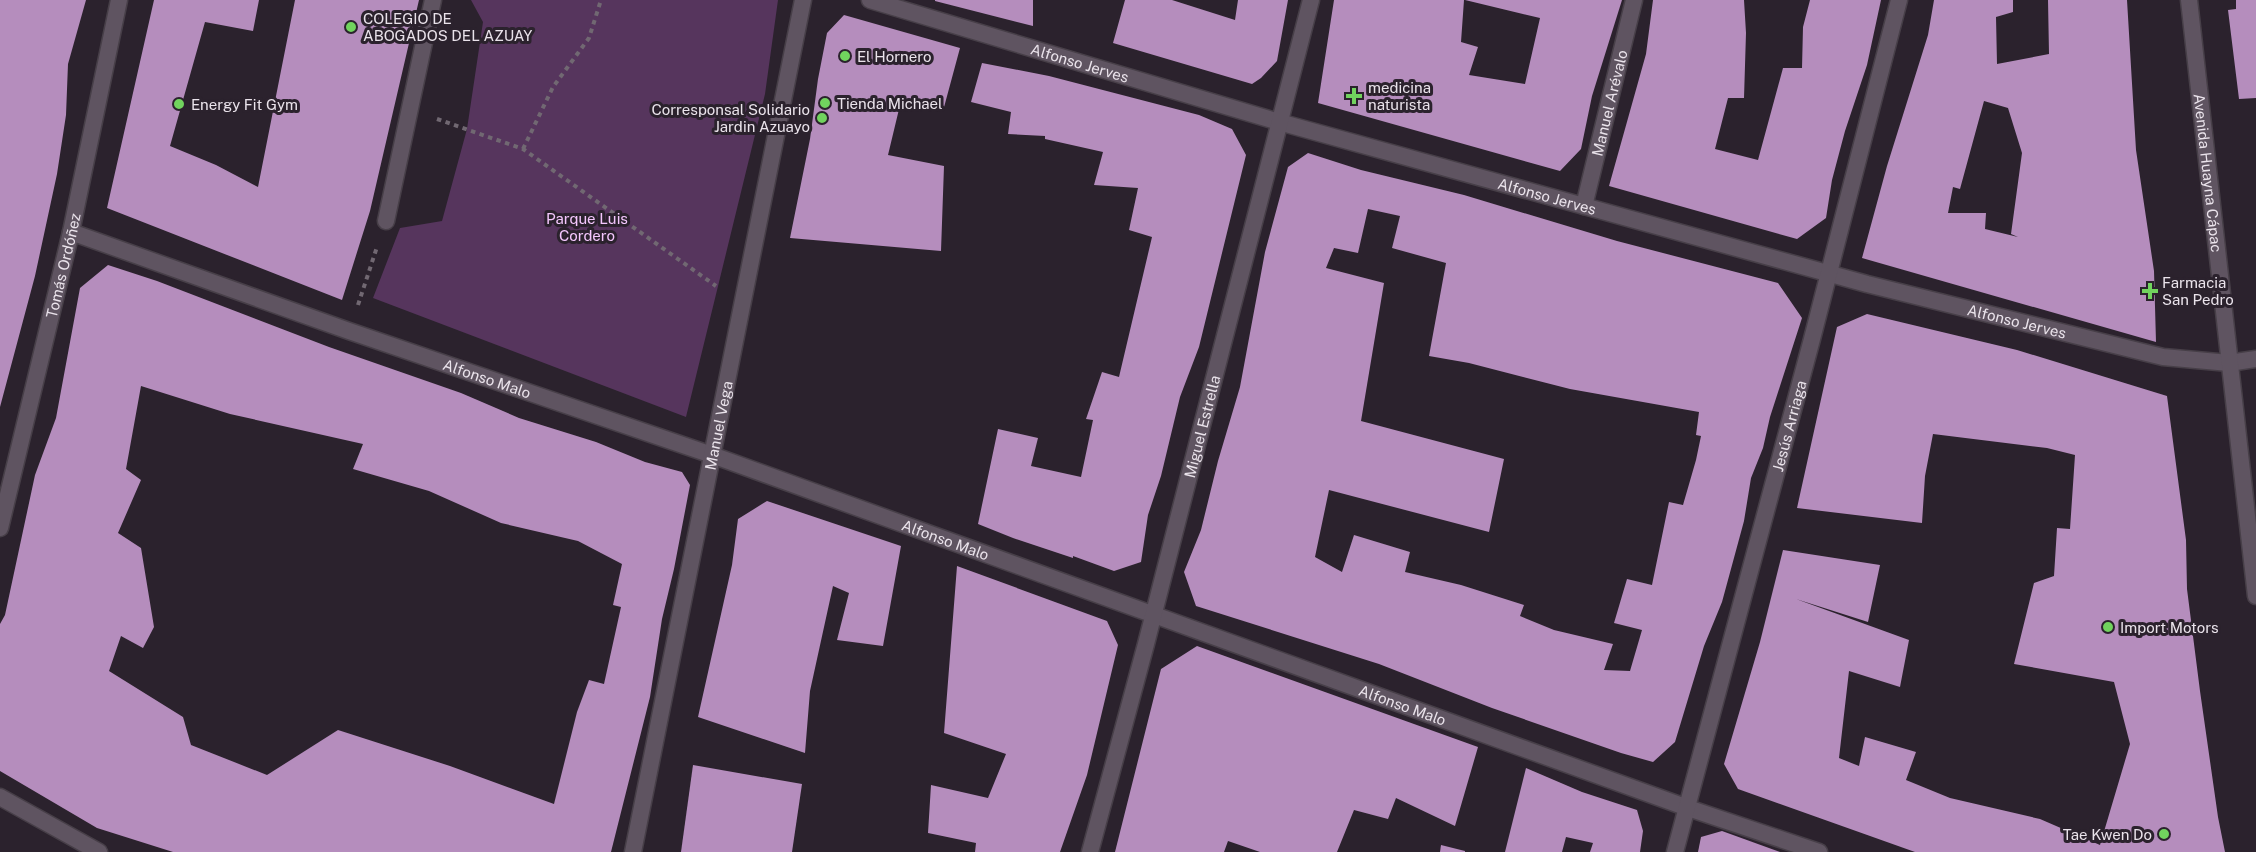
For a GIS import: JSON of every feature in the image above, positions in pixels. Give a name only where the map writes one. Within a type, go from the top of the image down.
[{"type":"street","name":"Tomás Ordóñez","points":[[0,528],[71,232],[119,0]]},
{"type":"street","points":[[386,221],[433,0]]},
{"type":"street","name":"Manuel Vega","points":[[633,852],[803,0]]},
{"type":"street","name":"Alfonso Jerves","points":[[870,0],[1280,122],[1867,284],[2163,357],[2229,363],[2256,359]]},
{"type":"street","name":"Miguel Estrella","points":[[1090,852],[1154,614],[1311,0]]},
{"type":"street","name":"Manuel Arévalo","points":[[1584,206],[1634,0]]},
{"type":"street","name":"Jesús Arriaga","points":[[1675,852],[1899,0]]},
{"type":"street","name":"Avenida Huayna Cápac","points":[[2189,0],[2256,596]]},
{"type":"street","name":"Alfonso Malo","points":[[71,232],[349,332],[712,456],[1688,808],[1819,852]]},
{"type":"street","points":[[0,797],[99,852]]},
{"type":"path","points":[[523,149],[553,87],[589,38],[601,0]]},
{"type":"path","points":[[409,110],[523,149],[717,286]]},
{"type":"path","points":[[349,332],[386,221]]},
{"type":"green space","name":"Parque Luis Cordero","points":[[471,0],[778,0],[765,94],[686,417],[373,298],[400,228],[442,221],[467,129],[483,22]]},
{"type":"building","points":[[0,0],[86,0],[68,64],[66,115],[57,174],[35,276],[0,407]]},
{"type":"building","points":[[154,0],[259,0],[253,31],[205,22],[170,146],[216,165],[258,187],[295,0],[419,0],[370,211],[342,300],[107,208]]},
{"type":"building","points":[[1033,0],[1033,26],[935,1]]},
{"type":"building","points":[[1125,0],[1172,0],[1235,20],[1238,0],[1288,0],[1277,61],[1252,84],[1113,43]]},
{"type":"building","points":[[1334,0],[1464,0],[1461,42],[1478,47],[1469,75],[1525,84],[1540,18],[1465,0],[1622,0],[1592,96],[1581,149],[1560,171],[1318,103]]},
{"type":"building","points":[[1653,0],[1744,0],[1746,33],[1744,98],[1728,98],[1715,149],[1758,160],[1783,68],[1802,68],[1803,27],[1810,0],[1881,0],[1867,65],[1845,131],[1832,180],[1826,218],[1797,239],[1609,186],[1646,54]]},
{"type":"building","points":[[1934,0],[2013,0],[2013,12],[1996,17],[1997,64],[2049,54],[2048,0],[2127,0],[2136,150],[2154,271],[2156,342],[1862,258],[1887,166],[1928,35]],"holes":[[[1984,101],[2008,108],[2022,153],[2011,234],[2018,237],[1985,229],[1986,213],[1948,213],[1953,187],[1960,189]]]},
{"type":"building","points":[[2236,0],[2256,0],[2256,98],[2239,99],[2228,10],[2236,9]]},
{"type":"building","points":[[844,15],[960,48],[943,111],[900,105],[888,155],[944,166],[941,251],[790,238],[810,139],[827,33]]},
{"type":"building","points":[[982,63],[1049,76],[1199,115],[1232,129],[1246,155],[1199,347],[1180,397],[1161,476],[1148,515],[1141,562],[1114,571],[978,524],[998,429],[1038,438],[1031,466],[1081,477],[1093,420],[1086,419],[1102,372],[1119,377],[1152,237],[1129,230],[1138,188],[1094,185],[1103,152],[1045,139],[1045,136],[1008,134],[1011,112],[971,102]]},
{"type":"building","points":[[1308,153],[1361,170],[1464,195],[1617,241],[1778,283],[1802,318],[1770,417],[1763,448],[1751,478],[1744,521],[1722,602],[1704,646],[1675,742],[1653,762],[1492,708],[1379,664],[1196,606],[1184,572],[1201,530],[1240,387],[1265,252],[1288,167]],"holes":[[[1368,209],[1400,216],[1392,248],[1446,263],[1429,356],[1469,363],[1570,389],[1699,412],[1696,435],[1701,436],[1696,460],[1683,505],[1669,502],[1652,585],[1627,579],[1614,623],[1642,630],[1630,671],[1604,670],[1613,644],[1554,630],[1520,616],[1524,605],[1461,585],[1405,572],[1410,552],[1354,535],[1342,572],[1315,557],[1329,490],[1489,532],[1504,459],[1361,421],[1384,283],[1326,268],[1334,248],[1358,253]]]},
{"type":"building","points":[[108,265],[461,393],[519,418],[596,442],[645,462],[682,472],[690,485],[662,619],[650,697],[611,852],[173,852],[97,828],[0,771],[0,624],[5,615],[35,475],[56,418],[80,288]],"holes":[[[141,386],[230,414],[363,444],[353,469],[429,491],[501,523],[578,541],[622,564],[613,605],[621,607],[604,684],[589,680],[577,712],[554,804],[450,766],[338,730],[267,775],[191,745],[183,717],[109,671],[121,636],[143,648],[154,627],[141,548],[118,533],[141,480],[126,469]]]},
{"type":"building","points":[[1867,314],[2017,350],[2167,396],[2186,540],[2187,589],[2218,817],[2225,852],[1915,852],[1738,789],[1724,764],[1760,642],[1783,550],[1880,565],[1868,622],[1796,599],[1909,640],[1900,687],[1849,671],[1839,758],[1859,766],[1865,737],[1916,752],[1906,780],[1950,798],[2040,819],[2100,845],[2130,744],[2114,682],[2014,664],[2034,583],[2054,576],[2057,528],[2070,529],[2075,455],[2047,448],[1933,434],[1925,476],[1922,523],[1797,508],[1837,327]]},
{"type":"building","points":[[767,501],[901,546],[883,646],[837,640],[849,593],[833,586],[810,691],[805,753],[698,717],[732,565],[738,519]]},
{"type":"building","points":[[957,566],[1107,621],[1118,645],[1087,775],[1060,852],[975,852],[976,843],[928,833],[931,785],[988,798],[1006,754],[944,733]]},
{"type":"building","points":[[1197,646],[1478,747],[1455,826],[1396,798],[1388,819],[1354,810],[1337,852],[1260,852],[1228,841],[1224,852],[1115,852],[1161,669]]},
{"type":"building","points":[[693,765],[802,784],[792,852],[681,852]]},
{"type":"building","points":[[1526,768],[1582,792],[1637,810],[1643,831],[1640,852],[1590,852],[1593,843],[1566,837],[1562,852],[1505,852]]},
{"type":"building","points":[[1722,831],[1780,852],[1698,852],[1701,837]]},
{"type":"building","points":[[1441,845],[1465,851],[1465,852],[1440,852]]},
{"type":"place","name":"COLEGIO DE ABOGADOS DEL AZUAY","points":[[351,27]]},
{"type":"place","name":"El Hornero","points":[[845,56]]},
{"type":"place","name":"medicina naturista","points":[[1354,96]]},
{"type":"place","name":"Tienda Michael","points":[[825,103]]},
{"type":"place","name":"Energy Fit Gym","points":[[179,104]]},
{"type":"place","name":"Corresponsal Solidario Jardin Azuayo","points":[[822,118]]},
{"type":"place","name":"Farmacia San Pedro","points":[[2150,291]]},
{"type":"place","name":"Import Motors","points":[[2108,627]]},
{"type":"place","name":"Tae Kwen Do","points":[[2164,834]]}]
